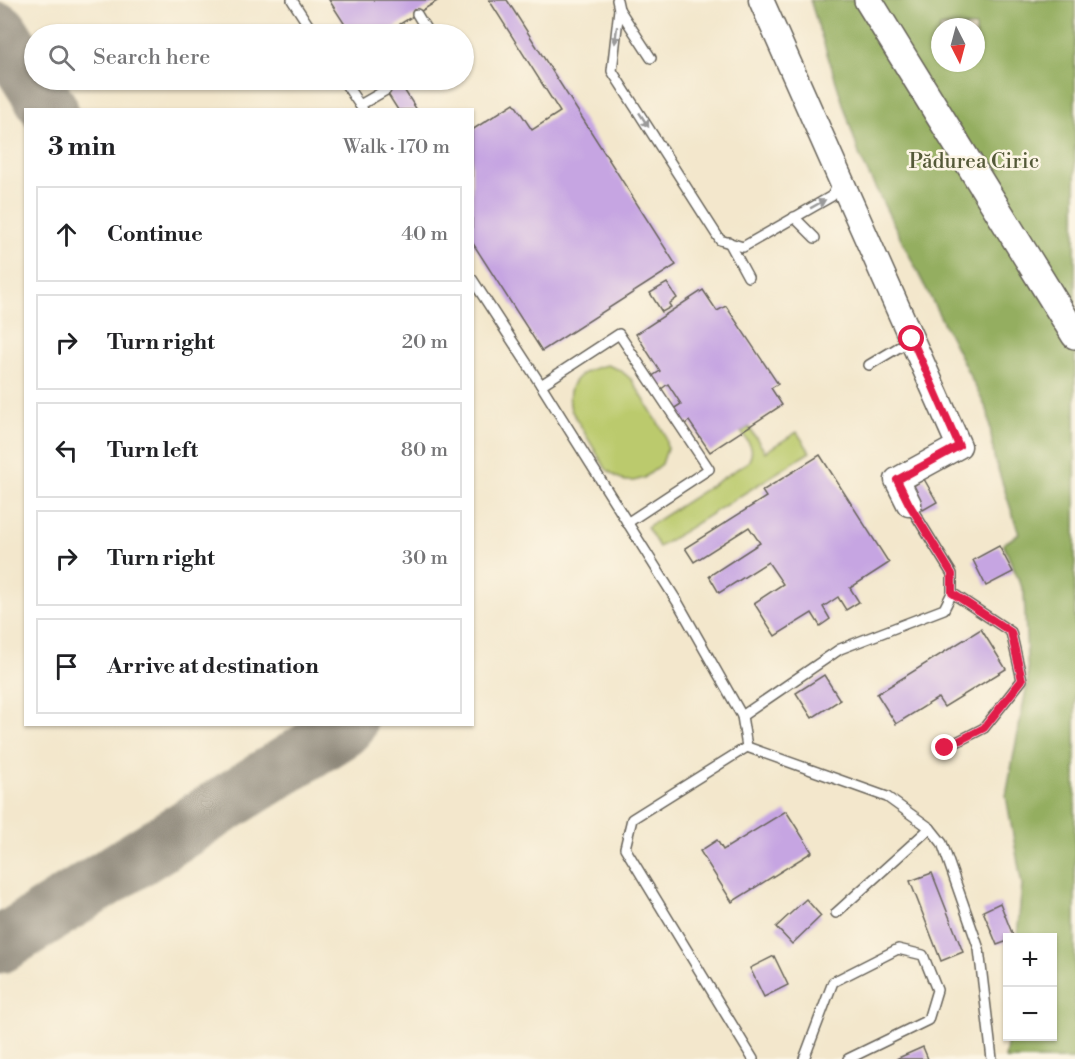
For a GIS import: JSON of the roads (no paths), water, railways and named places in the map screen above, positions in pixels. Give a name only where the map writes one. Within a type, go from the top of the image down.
[{"type":"main road","points":[[868,0],[1075,335]]},
{"type":"street","points":[[761,0],[959,446],[897,480],[909,504]]},
{"type":"lane","points":[[292,0],[308,24]]},
{"type":"lane","points":[[618,5],[612,71],[720,240],[742,247],[832,196],[840,179]]},
{"type":"lane","points":[[618,5],[651,58]]},
{"type":"lane","points":[[417,14],[423,24]]},
{"type":"lane","points":[[350,90],[361,107],[386,90]]},
{"type":"lane","points":[[794,217],[815,238]]},
{"type":"lane","points":[[729,242],[748,277]]},
{"type":"lane","points":[[474,282],[678,603],[742,716],[747,747]]},
{"type":"lane","points":[[541,385],[619,334],[709,469],[627,524]]},
{"type":"lane","points":[[869,365],[912,339]]},
{"type":"lane","points":[[742,716],[840,649],[944,609],[952,593],[952,574],[909,504]]},
{"type":"lane","points":[[945,748],[984,728],[1022,680],[1011,632],[952,593]]},
{"type":"lane","points":[[747,747],[888,797],[930,828],[942,843],[979,949],[992,1059]]},
{"type":"lane","points":[[747,747],[632,819],[625,848],[753,1059]]},
{"type":"lane","points":[[836,913],[930,828]]},
{"type":"lane","points":[[804,1059],[833,982],[898,949],[923,955],[937,990],[928,1020],[848,1059]]},
{"type":"park label","name":"Pădurea Ciric","points":[[974,162]]}]
